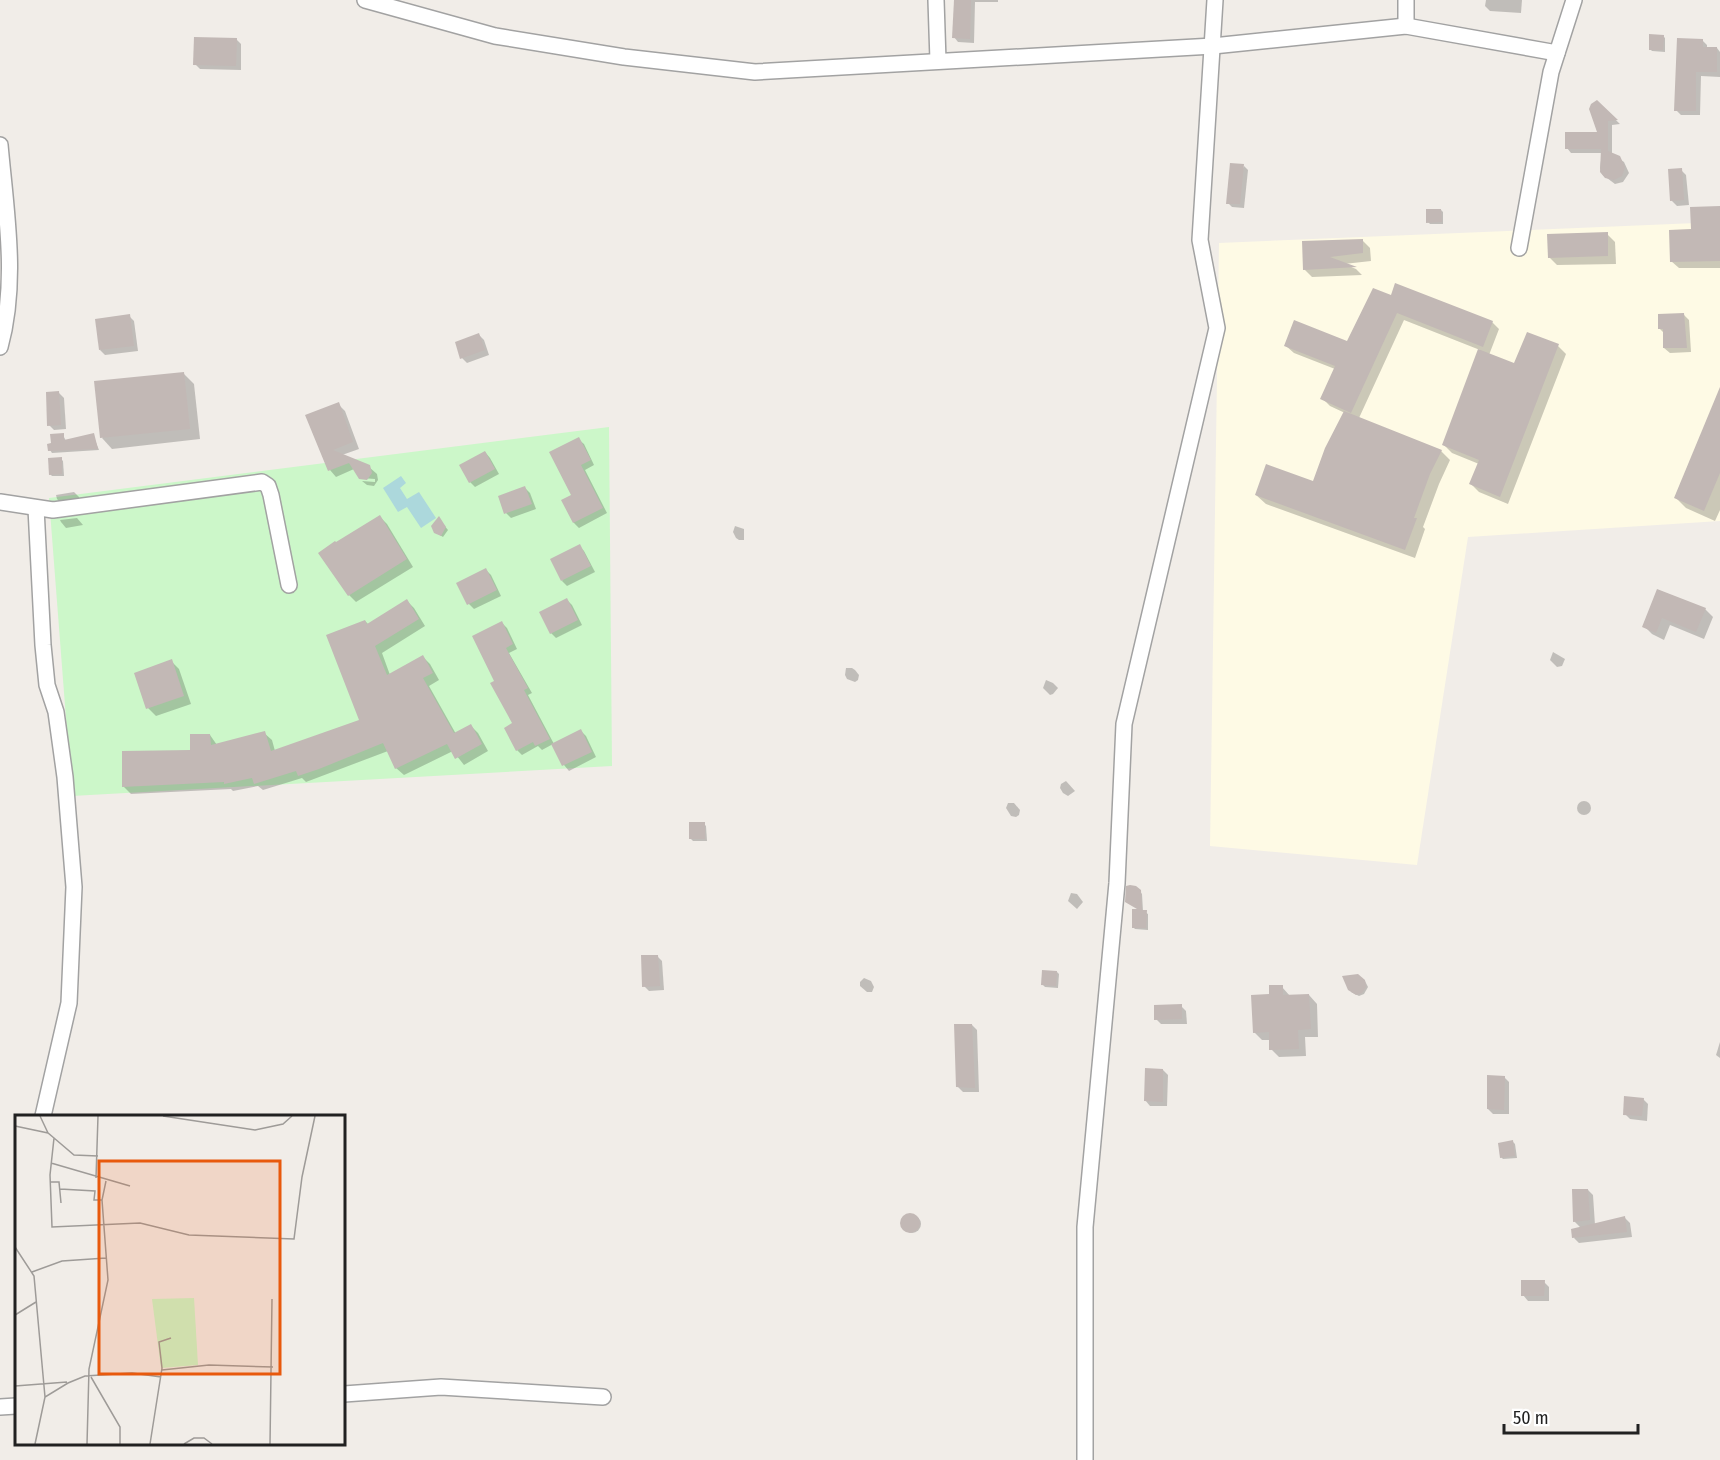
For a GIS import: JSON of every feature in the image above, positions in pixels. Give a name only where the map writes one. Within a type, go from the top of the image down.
[{"type":"street","points":[[364,0],[495,36],[624,57],[755,72],[1213,46],[1406,26],[1557,53]]},
{"type":"street","points":[[936,0],[939,61]]},
{"type":"street","points":[[1085,1460],[1085,1227],[1118,883],[1124,724],[1217,328],[1200,240],[1215,0]]},
{"type":"street","points":[[1406,0],[1406,26]]},
{"type":"street","points":[[1519,248],[1551,72],[1574,0]]},
{"type":"street","points":[[0,145],[11,267],[9,301],[0,347]]},
{"type":"street","points":[[0,502],[53,510],[262,482],[268,486],[271,495],[289,585]]},
{"type":"street","points":[[36,508],[47,685],[56,712],[65,777],[74,886],[69,1002],[43,1115]]},
{"type":"street","points":[[345,1394],[441,1387],[603,1397]]},
{"type":"shaded area","points":[[1720,222],[1720,521],[1468,537],[1417,865],[1210,846],[1219,243]]},
{"type":"green space","points":[[609,427],[612,766],[72,796],[49,498]]},
{"type":"water","points":[[401,476],[406,483],[400,488],[407,499],[419,492],[436,518],[421,528],[407,507],[398,512],[383,488]]},
{"type":"building","points":[[954,0],[971,0],[970,39],[952,38]]},
{"type":"building","points":[[1649,34],[1664,35],[1663,50],[1649,50]]},
{"type":"building","points":[[194,37],[237,38],[236,66],[193,65]]},
{"type":"building","points":[[1677,38],[1703,39],[1703,47],[1717,47],[1717,72],[1696,72],[1696,111],[1674,111]]},
{"type":"building","points":[[1597,100],[1618,120],[1608,121],[1608,151],[1620,156],[1625,167],[1622,176],[1614,180],[1605,178],[1600,172],[1601,149],[1565,149],[1565,132],[1597,132],[1589,109],[1591,104]]},
{"type":"building","points":[[1230,163],[1244,164],[1240,204],[1226,204]]},
{"type":"building","points":[[1682,168],[1684,200],[1670,201],[1668,169]]},
{"type":"building","points":[[1720,206],[1720,261],[1670,262],[1669,230],[1691,229],[1690,207]]},
{"type":"building","points":[[1426,209],[1441,209],[1442,222],[1426,223]]},
{"type":"building","points":[[1608,232],[1608,256],[1548,258],[1547,234]]},
{"type":"building","points":[[1363,239],[1363,253],[1330,257],[1357,267],[1303,270],[1302,241]]},
{"type":"building","points":[[1395,283],[1493,321],[1483,347],[1397,313],[1351,413],[1320,399],[1335,366],[1284,346],[1294,320],[1347,341],[1373,288],[1391,295]]},
{"type":"building","points":[[1684,313],[1687,348],[1663,348],[1663,329],[1658,329],[1658,314]]},
{"type":"building","points":[[130,314],[134,346],[99,350],[95,319]]},
{"type":"building","points":[[1527,332],[1559,344],[1500,497],[1469,484],[1479,460],[1442,445],[1478,349],[1514,363]]},
{"type":"building","points":[[479,333],[485,350],[460,359],[455,342]]},
{"type":"building","points":[[184,372],[190,429],[100,438],[94,381]]},
{"type":"building","points":[[1720,387],[1720,473],[1704,511],[1674,498]]},
{"type":"building","points":[[59,391],[61,425],[47,426],[46,392]]},
{"type":"building","points":[[339,402],[353,442],[333,450],[370,465],[372,473],[367,480],[359,479],[349,463],[328,471],[305,415]]},
{"type":"building","points":[[1344,411],[1442,450],[1430,474],[1405,550],[1255,495],[1266,464],[1313,481],[1325,448]]},
{"type":"building","points":[[64,433],[64,440],[94,433],[98,449],[48,451],[47,444],[51,443],[50,434]]},
{"type":"building","points":[[579,437],[591,460],[581,465],[603,508],[573,523],[561,500],[571,495],[549,452]]},
{"type":"building","points":[[485,451],[495,469],[469,483],[459,465]]},
{"type":"building","points":[[62,457],[62,474],[49,475],[48,458]]},
{"type":"building","points":[[525,486],[532,504],[504,514],[498,496]]},
{"type":"building","points":[[380,515],[407,559],[348,596],[318,553]]},
{"type":"building","points":[[439,516],[446,527],[441,536],[434,533],[431,526]]},
{"type":"building","points":[[580,544],[591,566],[561,581],[550,559]]},
{"type":"building","points":[[486,568],[497,590],[467,605],[456,583]]},
{"type":"building","points":[[1657,589],[1706,608],[1696,632],[1662,618],[1656,633],[1642,627]]},
{"type":"building","points":[[567,598],[578,620],[550,634],[539,612]]},
{"type":"building","points":[[407,599],[419,619],[375,646],[387,675],[423,655],[433,673],[423,678],[454,733],[471,724],[482,744],[455,759],[447,744],[395,769],[383,743],[298,776],[296,771],[254,784],[252,778],[224,784],[224,782],[122,787],[122,751],[190,750],[190,734],[210,734],[211,745],[265,731],[271,751],[359,720],[326,635],[365,620],[367,624]]},
{"type":"building","points":[[502,621],[513,644],[506,648],[528,688],[524,690],[550,739],[535,746],[533,742],[516,751],[504,728],[512,723],[490,683],[494,681],[472,636]]},
{"type":"building","points":[[172,659],[184,696],[146,709],[134,673]]},
{"type":"building","points":[[581,729],[592,752],[562,766],[551,744]]},
{"type":"building","points":[[689,822],[705,822],[705,839],[689,839]]},
{"type":"building","points":[[1130,885],[1141,890],[1142,910],[1147,910],[1146,928],[1132,928],[1132,909],[1137,909],[1125,902],[1126,886]]},
{"type":"building","points":[[641,955],[658,955],[660,986],[642,987]]},
{"type":"building","points":[[1042,970],[1057,971],[1056,986],[1041,985]]},
{"type":"building","points":[[1358,974],[1365,980],[1366,987],[1362,993],[1356,995],[1348,990],[1342,976]]},
{"type":"building","points":[[1269,985],[1283,985],[1283,995],[1309,994],[1311,1029],[1298,1030],[1299,1049],[1269,1050],[1269,1032],[1253,1033],[1251,995],[1269,994]]},
{"type":"building","points":[[1182,1004],[1182,1019],[1154,1020],[1154,1005]]},
{"type":"building","points":[[954,1024],[972,1024],[975,1088],[956,1087]]},
{"type":"building","points":[[1145,1068],[1163,1069],[1163,1102],[1144,1101]]},
{"type":"building","points":[[1487,1075],[1505,1076],[1504,1110],[1487,1109]]},
{"type":"building","points":[[1624,1096],[1644,1098],[1642,1116],[1623,1115]]},
{"type":"building","points":[[1513,1140],[1515,1156],[1500,1158],[1498,1143]]},
{"type":"building","points":[[1572,1189],[1588,1189],[1590,1220],[1573,1222]]},
{"type":"building","points":[[910,1213],[917,1216],[920,1223],[917,1230],[910,1233],[903,1230],[900,1223],[903,1216]]},
{"type":"building","points":[[1625,1216],[1627,1232],[1572,1238],[1571,1229]]},
{"type":"building","points":[[1521,1280],[1545,1280],[1544,1296],[1521,1296]]}]
